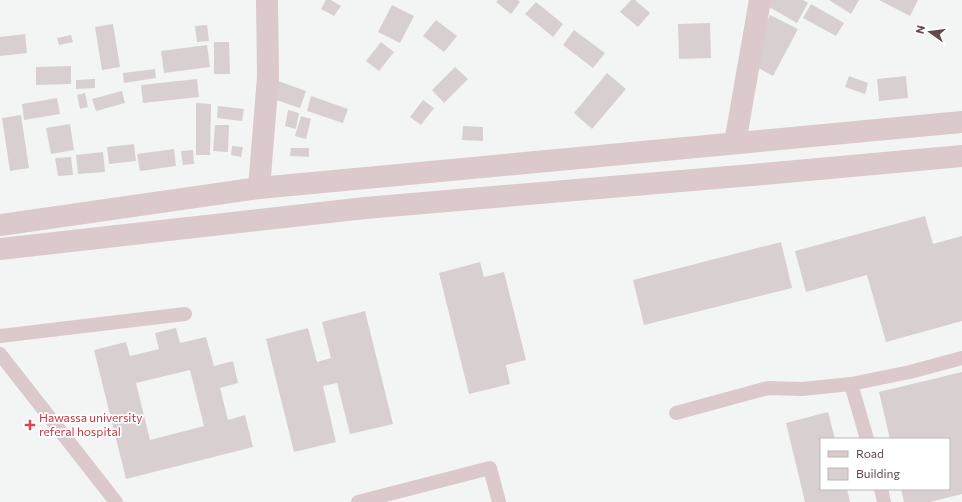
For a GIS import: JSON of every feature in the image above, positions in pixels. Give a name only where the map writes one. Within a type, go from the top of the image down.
[{"type":"street","points":[[259,188],[268,77],[267,0]]},
{"type":"street","points":[[734,143],[760,0]]},
{"type":"street","points":[[0,225],[259,188],[962,122]]},
{"type":"street","points":[[0,249],[365,208],[962,156]]},
{"type":"lane","points":[[0,336],[185,314]]},
{"type":"lane","points":[[0,354],[116,502]]},
{"type":"lane","points":[[676,413],[768,388],[802,389],[851,384],[910,372],[962,358]]},
{"type":"lane","points":[[851,384],[867,438]]},
{"type":"lane","points":[[358,502],[490,468],[499,502]]},
{"type":"lane","points":[[881,490],[884,502]]},
{"type":"building","points":[[326,0],[331,0],[341,6],[334,16],[321,9]]},
{"type":"building","points":[[498,0],[518,0],[520,2],[511,14],[496,2]]},
{"type":"building","points":[[631,0],[635,0],[650,13],[638,27],[620,12]]},
{"type":"building","points":[[764,0],[803,0],[808,3],[797,23],[762,3]]},
{"type":"building","points":[[829,0],[859,0],[851,14]]},
{"type":"building","points":[[879,0],[918,0],[910,16]]},
{"type":"building","points":[[536,2],[563,24],[553,37],[525,14]]},
{"type":"building","points":[[811,4],[844,23],[836,36],[803,18]]},
{"type":"building","points":[[392,5],[414,16],[400,43],[378,32]]},
{"type":"building","points":[[770,15],[798,29],[773,76],[746,61]]},
{"type":"building","points":[[436,20],[457,36],[444,52],[423,36]]},
{"type":"building","points":[[710,23],[711,58],[679,59],[678,24]]},
{"type":"building","points":[[113,24],[120,67],[102,70],[95,27]]},
{"type":"building","points":[[207,25],[209,41],[197,42],[195,26]]},
{"type":"building","points":[[574,30],[605,53],[593,68],[563,45]]},
{"type":"building","points":[[25,34],[27,53],[0,56],[0,37]]},
{"type":"building","points":[[71,35],[73,42],[59,45],[57,38]]},
{"type":"building","points":[[214,42],[229,42],[230,74],[214,74]]},
{"type":"building","points":[[381,42],[394,52],[379,71],[366,61]]},
{"type":"building","points":[[207,45],[210,67],[164,73],[161,51]]},
{"type":"building","points":[[71,66],[71,84],[36,85],[36,67]]},
{"type":"building","points":[[455,67],[468,79],[444,103],[432,90]]},
{"type":"building","points":[[155,69],[156,78],[124,83],[123,73]]},
{"type":"building","points":[[607,73],[626,89],[592,129],[574,113]]},
{"type":"building","points":[[849,76],[868,83],[865,94],[845,87]]},
{"type":"building","points":[[906,76],[908,98],[879,101],[877,79]]},
{"type":"building","points":[[270,78],[306,91],[300,108],[264,96]]},
{"type":"building","points":[[95,79],[95,88],[76,89],[76,80]]},
{"type":"building","points":[[197,79],[199,97],[143,103],[141,85]]},
{"type":"building","points":[[122,91],[125,103],[96,111],[92,99]]},
{"type":"building","points":[[85,93],[88,107],[80,109],[77,95]]},
{"type":"building","points":[[311,96],[348,109],[343,123],[307,111]]},
{"type":"building","points":[[57,98],[60,114],[24,120],[22,104]]},
{"type":"building","points":[[423,100],[434,108],[421,125],[410,117]]},
{"type":"building","points":[[196,103],[211,104],[210,155],[196,155]]},
{"type":"building","points":[[218,106],[244,109],[242,121],[217,118]]},
{"type":"building","points":[[288,110],[299,113],[296,129],[285,126]]},
{"type":"building","points":[[21,115],[29,168],[10,171],[2,118]]},
{"type":"building","points":[[301,116],[311,119],[306,139],[295,136]]},
{"type":"building","points":[[70,124],[74,150],[51,154],[46,128]]},
{"type":"building","points":[[215,125],[229,125],[228,152],[213,151]]},
{"type":"building","points":[[463,126],[483,127],[483,141],[462,140]]},
{"type":"building","points":[[134,144],[136,161],[109,164],[107,147]]},
{"type":"building","points":[[232,146],[243,147],[241,157],[231,155]]},
{"type":"building","points":[[291,148],[309,148],[309,157],[290,156]]},
{"type":"building","points":[[174,149],[176,166],[140,171],[137,154]]},
{"type":"building","points":[[193,150],[194,164],[183,165],[181,151]]},
{"type":"building","points":[[103,152],[105,172],[78,174],[76,155]]},
{"type":"building","points":[[71,157],[73,175],[58,176],[55,158]]},
{"type":"building","points":[[925,216],[933,244],[962,236],[962,321],[886,342],[867,275],[806,292],[795,251]]},
{"type":"building","points":[[781,242],[792,288],[644,325],[633,280]]},
{"type":"building","points":[[480,262],[484,277],[504,272],[526,360],[506,365],[510,384],[469,394],[439,273]]},
{"type":"building","points":[[365,311],[393,424],[350,434],[337,383],[323,386],[336,442],[294,452],[266,339],[308,328],[317,362],[331,358],[322,322]]},
{"type":"building","points":[[176,328],[180,343],[206,337],[214,366],[233,361],[238,383],[220,388],[228,420],[245,415],[253,447],[126,479],[94,350],[126,342],[130,356],[159,349],[155,333]],"holes":[[[190,370],[204,426],[150,440],[136,383]]]},
{"type":"building","points":[[962,372],[962,494],[930,502],[904,502],[901,490],[950,490],[950,438],[890,438],[879,392]]},
{"type":"building","points":[[828,412],[835,438],[820,438],[820,490],[847,490],[850,502],[805,502],[786,423]]},
{"type":"place","name":"Hawassa university referal hospital","points":[[30,425]]}]
